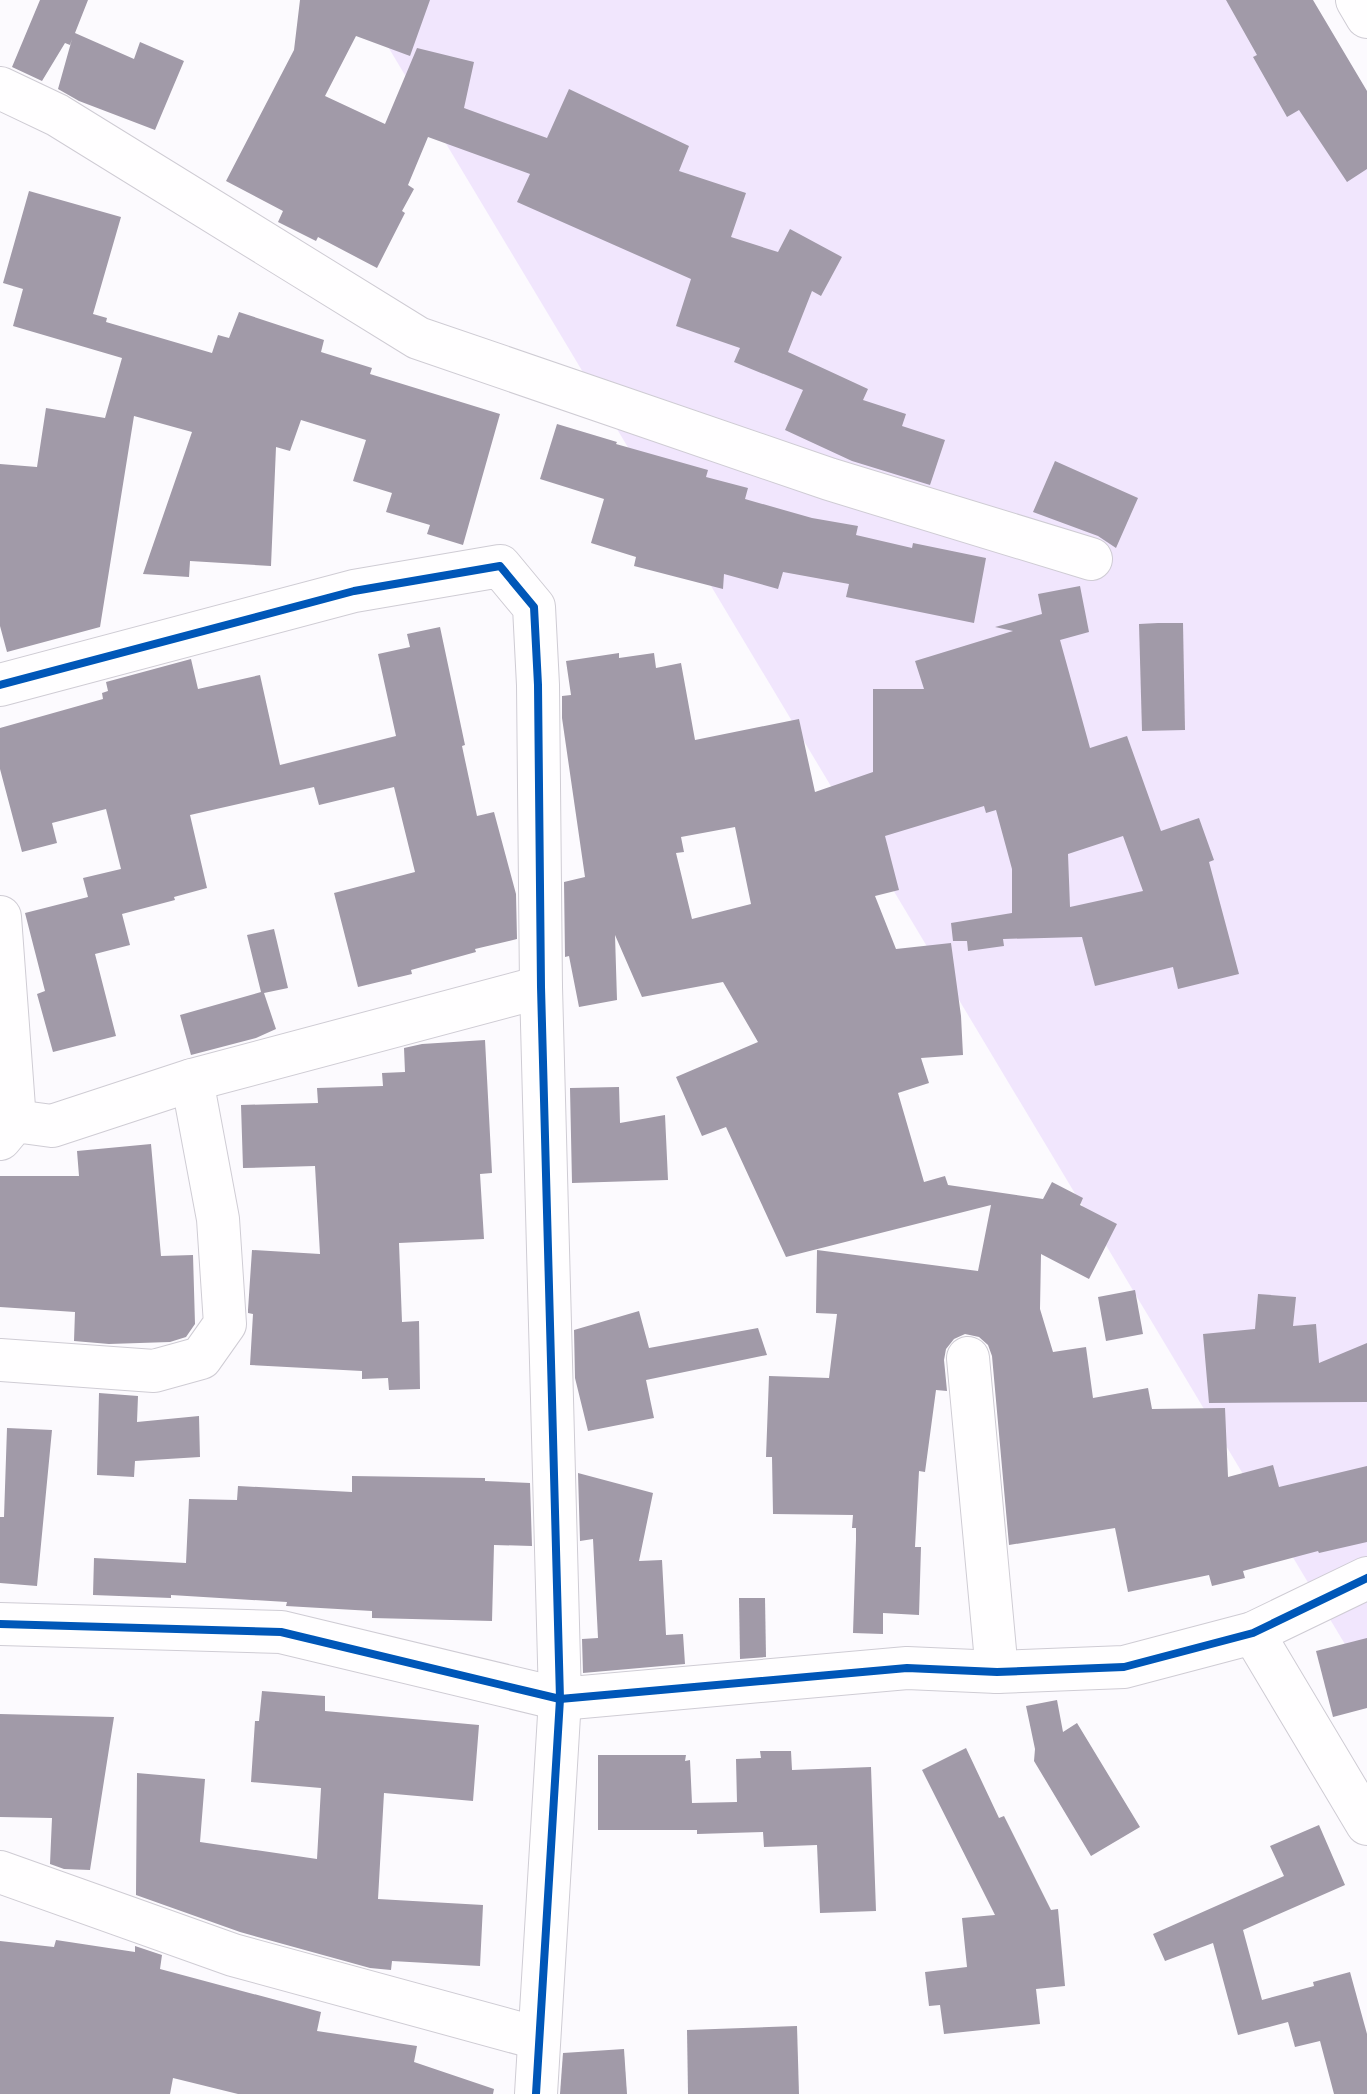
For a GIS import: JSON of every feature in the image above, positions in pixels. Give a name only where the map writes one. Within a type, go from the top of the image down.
[{"type":"street","points":[[1357,0],[1367,17]]},
{"type":"street","points":[[0,88],[57,115],[418,338],[829,479],[1091,559]]},
{"type":"street","points":[[0,685],[354,591],[500,566],[534,607],[560,1699],[536,2094]]},
{"type":"street","points":[[0,917],[7,1130],[52,1126],[192,1080],[541,987]]},
{"type":"street","points":[[0,1360],[154,1371],[201,1358],[225,1324],[218,1219],[192,1080]]},
{"type":"street","points":[[968,1358],[997,1672]]},
{"type":"street","points":[[0,1624],[281,1632],[560,1699],[907,1668],[997,1672],[1124,1667],[1253,1633],[1367,1578]]},
{"type":"street","points":[[1253,1633],[1367,1824]]},
{"type":"street","points":[[0,1872],[233,1955],[537,2038]]},
{"type":"shaded area","points":[[360,0],[1310,0],[1367,155],[1367,1681]]},
{"type":"building","points":[[40,0],[88,0],[75,33],[134,59],[140,42],[184,61],[155,130],[79,101],[58,89],[72,39],[70,45],[65,43],[42,81],[12,67]]},
{"type":"building","points":[[300,0],[430,0],[410,56],[356,36],[325,96],[385,124],[417,48],[474,62],[464,108],[547,138],[569,89],[689,146],[679,171],[746,193],[731,237],[778,252],[790,229],[842,257],[821,296],[812,291],[788,352],[868,389],[863,400],[906,414],[902,426],[945,440],[930,485],[852,461],[785,430],[803,390],[734,362],[740,348],[676,326],[691,279],[517,202],[530,174],[428,137],[408,185],[414,189],[402,211],[405,213],[377,268],[318,237],[316,241],[278,222],[283,211],[226,181],[294,50]]},
{"type":"building","points":[[1226,0],[1313,0],[1367,91],[1367,169],[1347,182],[1299,110],[1287,117],[1253,57],[1257,55]]},
{"type":"building","points":[[29,191],[121,217],[93,314],[107,318],[106,322],[212,353],[218,335],[229,338],[239,312],[324,340],[321,352],[372,368],[370,374],[500,414],[463,545],[427,534],[430,525],[386,512],[392,493],[353,481],[366,440],[301,420],[290,451],[276,447],[271,566],[190,561],[189,577],[143,574],[192,432],[134,416],[100,627],[7,652],[0,626],[0,464],[37,467],[46,408],[105,418],[122,358],[13,326],[23,289],[3,283]]},
{"type":"building","points":[[557,424],[708,470],[706,477],[748,488],[745,499],[812,518],[858,526],[856,535],[912,548],[913,543],[986,558],[974,623],[846,597],[849,584],[783,572],[778,589],[724,574],[723,589],[634,566],[636,557],[591,543],[604,499],[540,479]]},
{"type":"building","points":[[1055,461],[1138,498],[1116,548],[1098,536],[1033,512]]},
{"type":"building","points":[[1080,586],[1089,632],[1060,640],[1090,748],[1127,736],[1161,831],[1199,818],[1214,860],[1209,862],[1239,974],[1178,989],[1173,967],[1095,986],[1082,937],[1003,939],[1004,946],[968,951],[967,941],[953,941],[951,923],[1012,913],[1012,869],[996,810],[986,813],[984,806],[885,836],[899,890],[875,896],[896,949],[951,943],[961,1016],[963,1055],[921,1058],[929,1083],[898,1093],[924,1182],[945,1176],[948,1185],[1043,1199],[1052,1182],[1083,1198],[1080,1205],[1117,1224],[1089,1279],[1041,1254],[1040,1309],[1053,1352],[1086,1347],[1093,1398],[1148,1388],[1152,1409],[1225,1408],[1228,1477],[1273,1465],[1279,1487],[1367,1466],[1367,1542],[1243,1571],[1245,1578],[1212,1586],[1209,1575],[1128,1592],[1115,1528],[1009,1545],[992,1356],[988,1345],[979,1337],[965,1334],[954,1339],[946,1349],[947,1391],[936,1390],[925,1472],[919,1471],[915,1547],[921,1547],[919,1615],[883,1613],[883,1634],[853,1633],[856,1528],[852,1528],[853,1515],[773,1514],[772,1457],[766,1457],[769,1376],[829,1378],[837,1314],[816,1313],[817,1250],[978,1271],[991,1205],[786,1257],[726,1127],[702,1136],[676,1077],[758,1042],[723,982],[642,997],[615,935],[617,1000],[579,1007],[569,956],[565,957],[564,882],[585,877],[562,718],[562,696],[571,695],[566,661],[619,653],[619,658],[654,653],[656,668],[681,663],[695,740],[799,719],[815,792],[873,772],[873,689],[924,689],[915,661],[1013,631],[995,627],[1042,614],[1038,594]],"holes":[[[735,827],[751,904],[692,919],[676,853],[684,852],[681,837]],[[1123,836],[1143,891],[1070,907],[1068,854]]]},
{"type":"building","points":[[1183,623],[1185,730],[1142,731],[1139,624]]},
{"type":"building","points":[[440,627],[477,816],[494,812],[516,894],[517,939],[411,970],[412,974],[358,987],[334,893],[415,872],[394,787],[319,805],[314,787],[190,815],[207,888],[122,914],[130,945],[95,954],[116,1036],[53,1052],[37,994],[45,991],[25,913],[88,897],[83,878],[121,869],[106,809],[52,823],[57,843],[22,852],[0,769],[0,728],[103,699],[102,693],[108,691],[106,682],[191,659],[198,689],[260,675],[280,765],[396,736],[378,654],[410,647],[407,634]]},
{"type":"building","points":[[274,929],[288,988],[264,993],[276,1029],[256,1038],[191,1055],[180,1015],[261,992],[247,935]]},
{"type":"building","points":[[485,1040],[492,1173],[480,1174],[484,1239],[399,1243],[402,1322],[419,1321],[420,1389],[389,1390],[388,1378],[362,1379],[362,1371],[250,1365],[253,1314],[248,1310],[252,1250],[320,1254],[315,1166],[243,1168],[241,1105],[318,1103],[317,1088],[383,1086],[382,1073],[405,1072],[404,1048]]},
{"type":"building","points":[[619,1087],[620,1123],[665,1115],[668,1180],[572,1183],[570,1088]]},
{"type":"building","points":[[151,1144],[161,1256],[193,1255],[195,1324],[186,1337],[170,1342],[109,1344],[74,1341],[75,1312],[0,1307],[0,1176],[79,1176],[77,1151]]},
{"type":"building","points":[[1135,1290],[1143,1334],[1106,1341],[1098,1297]]},
{"type":"building","points":[[1258,1294],[1296,1297],[1293,1326],[1316,1324],[1319,1363],[1367,1343],[1367,1402],[1209,1403],[1203,1334],[1255,1329]]},
{"type":"building","points":[[639,1311],[649,1348],[758,1328],[767,1355],[646,1380],[654,1418],[588,1431],[575,1378],[574,1330]]},
{"type":"building","points":[[99,1393],[138,1396],[137,1422],[199,1416],[200,1457],[135,1461],[134,1477],[97,1475]]},
{"type":"building","points":[[7,1428],[52,1430],[37,1586],[0,1583],[0,1517],[4,1517]]},
{"type":"building","points":[[578,1473],[653,1493],[639,1561],[662,1560],[666,1635],[683,1634],[685,1664],[583,1673],[582,1639],[598,1638],[593,1539],[580,1541]]},
{"type":"building","points":[[352,1476],[485,1478],[485,1481],[530,1483],[532,1546],[494,1545],[492,1621],[372,1618],[372,1611],[286,1606],[287,1602],[171,1595],[171,1598],[93,1595],[94,1558],[186,1563],[189,1499],[237,1500],[238,1486],[352,1492]]},
{"type":"building","points":[[739,1598],[765,1598],[766,1657],[740,1659]]},
{"type":"building","points":[[1367,1638],[1367,1708],[1333,1717],[1316,1651]]},
{"type":"building","points":[[262,1691],[325,1696],[325,1711],[479,1725],[473,1801],[384,1793],[378,1899],[483,1905],[480,1966],[392,1961],[391,1970],[370,1968],[240,1932],[136,1895],[137,1773],[205,1779],[200,1842],[317,1859],[321,1788],[251,1782],[255,1721],[259,1721]]},
{"type":"building","points":[[1057,1700],[1063,1732],[1077,1723],[1140,1827],[1091,1856],[1034,1761],[1035,1749],[1026,1706]]},
{"type":"building","points":[[0,1714],[114,1717],[90,1870],[64,1869],[50,1864],[52,1818],[0,1817]]},
{"type":"building","points":[[966,1748],[999,1818],[1004,1816],[1051,1910],[1058,1909],[1065,1986],[1036,1989],[1040,2024],[944,2034],[940,2005],[929,2006],[925,1972],[967,1967],[962,1918],[995,1915],[922,1770]]},
{"type":"building","points":[[760,1751],[791,1751],[792,1770],[871,1767],[876,1911],[820,1913],[817,1845],[764,1847],[763,1832],[697,1834],[697,1830],[598,1830],[598,1755],[686,1755],[685,1761],[690,1760],[692,1803],[737,1802],[736,1759],[761,1758]]},
{"type":"building","points":[[1319,1825],[1345,1885],[1243,1930],[1262,2000],[1314,1986],[1313,1982],[1350,1972],[1367,2034],[1367,2094],[1334,2094],[1320,2041],[1295,2047],[1288,2022],[1238,2035],[1213,1943],[1165,1961],[1153,1934],[1284,1876],[1270,1846]]},
{"type":"building","points":[[56,1940],[135,1952],[135,1946],[162,1955],[160,1969],[321,2012],[317,2031],[417,2046],[414,2062],[494,2089],[493,2094],[238,2094],[173,2078],[170,2094],[0,2094],[0,1941],[54,1947]]},
{"type":"building","points":[[797,2026],[799,2094],[688,2094],[687,2030]]},
{"type":"building","points":[[624,2049],[627,2094],[560,2094],[563,2053]]},
{"type":"cycle path","points":[[0,685],[354,591],[500,566],[534,607],[560,1699],[536,2094]]},
{"type":"cycle path","points":[[0,1624],[281,1632],[560,1699],[907,1668],[997,1672],[1124,1667],[1253,1633],[1367,1578]]}]
